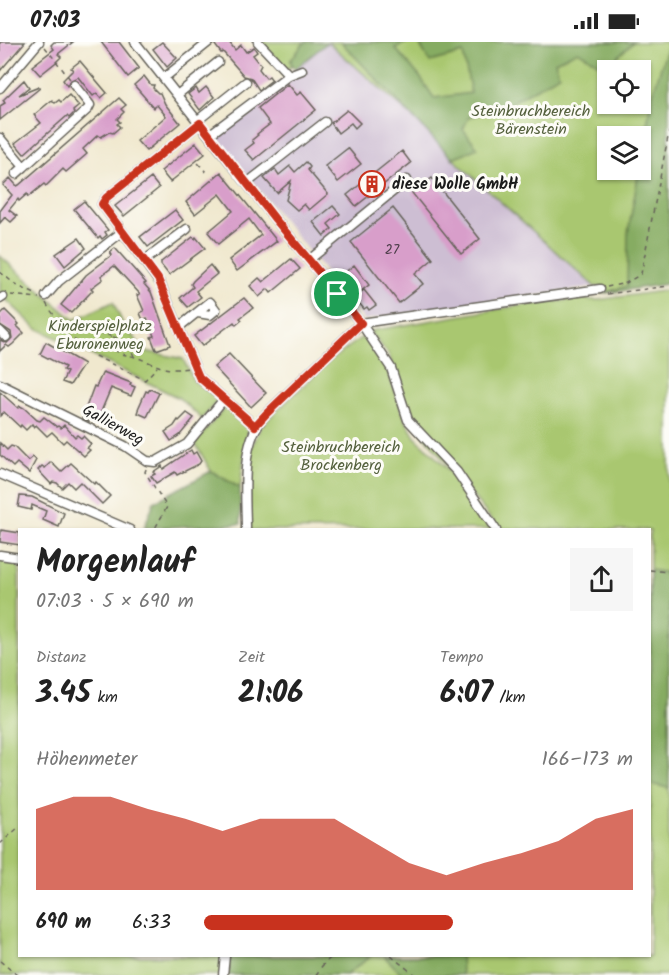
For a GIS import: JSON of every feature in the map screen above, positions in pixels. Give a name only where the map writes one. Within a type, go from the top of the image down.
[{"type":"street","points":[[0,88],[40,42]]},
{"type":"street","points":[[135,42],[361,323],[391,368],[408,420],[457,472],[495,528]]},
{"type":"street","points":[[164,78],[209,42]]},
{"type":"street","points":[[258,42],[289,75]]},
{"type":"street","points":[[177,95],[218,62]]},
{"type":"street","points":[[209,135],[289,75],[302,70]]},
{"type":"street","points":[[246,82],[103,201],[104,208],[160,283],[199,377],[255,426]]},
{"type":"street","points":[[16,174],[88,109],[90,105],[74,85]]},
{"type":"street","points":[[247,183],[325,122]]},
{"type":"street","points":[[0,138],[24,167]]},
{"type":"street","points":[[309,260],[407,180]]},
{"type":"street","points":[[144,261],[187,229]]},
{"type":"street","points":[[43,297],[59,281],[122,232]]},
{"type":"street","points":[[246,528],[247,459],[255,426],[361,323],[600,288]]},
{"type":"street","points":[[178,327],[198,313]]},
{"type":"street","name":"Gallierweg","points":[[0,384],[125,446],[147,461],[155,462],[187,444],[224,399]]},
{"type":"street","points":[[0,474],[125,528]]},
{"type":"street","points":[[0,555],[18,558]]},
{"type":"street","points":[[223,975],[225,957]]},
{"type":"path","points":[[40,42],[74,85]]},
{"type":"path","points":[[600,288],[626,283],[641,274],[669,132]]},
{"type":"path","points":[[198,162],[206,171]]},
{"type":"path","points":[[0,272],[16,285],[43,297],[62,333],[106,362],[145,381],[157,367]]},
{"type":"path","points":[[609,294],[669,286]]},
{"type":"path","points":[[1,298],[7,295],[43,297]]},
{"type":"path","points":[[57,320],[123,339],[127,341],[134,357]]},
{"type":"path","points":[[112,337],[116,352],[157,367],[174,369],[195,367]]},
{"type":"path","points":[[70,346],[74,340]]},
{"type":"path","points":[[147,461],[145,472],[168,507],[155,528]]},
{"type":"path","points":[[651,570],[669,572]]},
{"type":"path","points":[[0,844],[18,828]]},
{"type":"path","points":[[316,975],[331,957]]},
{"type":"path","points":[[392,957],[415,975]]},
{"type":"path","points":[[0,961],[17,975]]},
{"type":"shaded area","points":[[328,42],[341,42],[452,158],[595,287],[364,320],[214,134]]},
{"type":"green space","points":[[261,42],[305,42],[291,61],[293,66],[286,69]]},
{"type":"green space","points":[[305,42],[328,42],[295,69],[290,61]]},
{"type":"green space","name":"Steinbruchbereich Bärenstein","points":[[328,42],[669,42],[655,285],[609,293],[601,286],[595,287],[452,158],[456,156]]},
{"type":"green space","points":[[341,42],[408,42],[395,48],[420,77],[434,98],[471,93],[463,53],[430,62],[418,42],[633,42],[614,60],[597,60],[597,63],[578,51],[555,62],[559,75],[509,104],[469,117],[463,129],[478,148],[452,158]]},
{"type":"green space","points":[[669,42],[669,275],[667,284],[600,294],[627,286],[628,233],[637,180],[651,180],[651,126],[647,126],[649,114],[651,114],[652,96]]},
{"type":"green space","name":"Kinderspielplatz Eburonenweg","points":[[0,256],[74,320],[113,302],[123,324],[145,351],[183,359],[194,381],[219,399],[202,419],[179,398],[36,328],[0,294]]},
{"type":"green space","points":[[669,290],[669,975],[412,975],[389,957],[651,957],[651,528],[498,528],[410,418],[389,355],[369,331],[517,306],[577,299],[597,300]]},
{"type":"green space","name":"Steinbruchbereich Brockenberg","points":[[361,338],[365,339],[384,361],[405,419],[415,437],[445,466],[491,528],[249,528],[249,461],[251,449],[262,425],[327,363]]},
{"type":"green space","points":[[225,407],[248,428],[240,488],[211,471],[195,443]]},
{"type":"green space","points":[[211,471],[240,488],[241,524],[144,528],[154,502]]},
{"type":"green space","points":[[0,559],[18,562],[18,957],[353,957],[335,975],[0,975]]},
{"type":"green space","points":[[651,570],[669,573],[669,788],[651,784]]},
{"type":"green space","points":[[231,957],[370,957],[346,975],[228,975]]},
{"type":"green space","points":[[370,957],[385,957],[403,975],[346,975]]},
{"type":"green space","points":[[385,957],[461,957],[462,975],[403,975]]},
{"type":"building","points":[[0,42],[25,42],[0,71]]},
{"type":"building","points":[[54,42],[73,42],[58,54],[61,57],[55,63],[40,75],[32,66],[54,49],[51,45]]},
{"type":"building","points":[[101,42],[119,42],[139,68],[128,77]]},
{"type":"building","points":[[162,42],[177,58],[167,67],[153,49]]},
{"type":"building","points":[[215,42],[229,42],[235,50],[241,45],[246,52],[254,47],[257,52],[253,55],[261,65],[259,69],[266,78],[269,76],[272,80],[259,90],[251,78],[244,76],[223,52],[221,53]]},
{"type":"building","points":[[80,61],[107,93],[101,98],[97,93],[93,96],[78,77],[71,80],[67,86],[63,80],[73,70],[71,68]]},
{"type":"building","points":[[144,76],[151,85],[154,85],[153,88],[160,93],[165,104],[180,123],[146,151],[137,141],[166,116],[157,105],[154,108],[134,85]]},
{"type":"building","points":[[24,80],[29,87],[19,95],[40,88],[0,120],[0,106],[5,103],[3,100]]},
{"type":"building","points":[[288,84],[297,95],[301,92],[316,110],[254,160],[245,150],[254,143],[252,140],[257,134],[270,124],[258,108]]},
{"type":"building","points":[[206,87],[214,97],[200,110],[188,94],[196,88],[199,93]]},
{"type":"building","points":[[69,95],[79,106],[73,111],[74,113],[69,118],[67,116],[24,154],[15,143],[41,123],[34,115],[52,100],[55,103],[59,100],[61,102]]},
{"type":"building","points":[[119,98],[126,105],[121,109],[124,112],[117,119],[120,127],[113,133],[109,132],[101,137],[98,135],[83,149],[87,154],[66,172],[63,169],[46,186],[44,184],[28,197],[27,194],[19,201],[18,199],[9,210],[17,216],[11,222],[5,217],[0,223],[0,211],[12,195],[3,185],[10,178],[17,186],[19,185]]},
{"type":"building","points":[[347,110],[360,123],[355,128],[351,123],[338,133],[331,123]]},
{"type":"building","points":[[196,143],[205,154],[170,182],[161,171]]},
{"type":"building","points":[[348,148],[361,164],[338,182],[325,166]]},
{"type":"building","name":"diese Wolle GmbH","points":[[402,151],[411,163],[356,206],[347,195]]},
{"type":"building","points":[[306,162],[310,167],[308,170],[328,194],[309,210],[304,204],[297,210],[286,200],[291,181],[277,193],[264,178],[275,169],[279,175],[290,166],[295,172]]},
{"type":"building","points":[[221,172],[277,241],[237,271],[229,260],[261,235],[249,219],[218,244],[208,232],[233,211],[220,194],[195,214],[186,202]]},
{"type":"building","points":[[151,178],[159,188],[124,216],[115,206]]},
{"type":"building","points":[[432,178],[480,239],[461,254],[412,193]]},
{"type":"building","points":[[84,201],[108,230],[105,232],[107,235],[102,239],[100,236],[98,238],[74,209]]},
{"type":"building","points":[[333,206],[340,214],[328,224],[332,229],[324,236],[313,222]]},
{"type":"building","points":[[393,208],[433,259],[415,274],[423,284],[399,303],[351,242]]},
{"type":"building","points":[[175,210],[183,220],[148,247],[140,237]]},
{"type":"building","points":[[193,237],[195,239],[196,237],[205,248],[169,275],[161,262]]},
{"type":"building","points":[[79,238],[86,248],[65,266],[56,254]]},
{"type":"building","points":[[115,248],[146,283],[144,284],[151,292],[170,345],[156,350],[151,337],[154,336],[147,318],[143,320],[140,313],[144,311],[137,295],[140,294],[114,266],[101,276],[103,279],[91,288],[93,290],[71,313],[61,305],[86,275],[112,255],[110,252]]},
{"type":"building","points":[[291,259],[300,269],[271,293],[268,289],[259,297],[250,286],[259,278],[263,282]]},
{"type":"building","points":[[210,265],[217,274],[196,291],[201,297],[188,307],[180,298],[193,287],[191,284],[193,281]]},
{"type":"building","points":[[354,265],[369,285],[361,291],[346,289],[348,279],[343,274]]},
{"type":"building","points":[[364,290],[376,305],[369,310],[367,307],[364,309],[354,297]]},
{"type":"building","points":[[244,298],[253,308],[240,318],[242,320],[236,325],[234,322],[202,346],[194,336]]},
{"type":"building","points":[[5,310],[19,324],[17,326],[24,333],[9,347],[6,345],[0,351],[0,340],[7,343],[12,338],[11,332],[0,325],[0,315]]},
{"type":"building","points":[[46,342],[84,364],[70,385],[62,382],[67,372],[63,370],[65,367],[40,354]]},
{"type":"building","points":[[229,354],[266,393],[251,407],[214,367]]},
{"type":"building","points":[[103,372],[131,383],[130,385],[135,387],[131,396],[111,388],[97,421],[90,418],[89,421],[82,418],[94,386],[96,387]]},
{"type":"building","points":[[150,389],[159,393],[147,417],[138,413],[138,409],[146,391]]},
{"type":"building","points":[[0,392],[18,408],[20,406],[24,408],[37,420],[40,421],[44,417],[57,427],[61,428],[64,425],[75,437],[83,436],[91,444],[87,448],[90,450],[84,456],[66,440],[63,443],[52,432],[47,436],[32,424],[26,430],[4,412],[0,416]]},
{"type":"building","points":[[187,413],[194,418],[180,435],[171,441],[165,432]]},
{"type":"building","points":[[0,443],[7,450],[11,446],[14,447],[28,461],[33,457],[36,460],[29,473],[17,463],[13,467],[0,455]]},
{"type":"building","points":[[191,450],[193,454],[196,452],[201,461],[199,464],[177,475],[175,472],[156,483],[151,476],[155,474],[153,472],[162,466],[163,469]]},
{"type":"building","points":[[51,462],[61,472],[71,463],[110,496],[102,504],[80,482],[74,488],[68,482],[62,488],[57,483],[51,484],[38,470],[42,466],[45,468]]},
{"type":"building","points":[[20,496],[32,497],[64,513],[59,527],[43,520],[46,511],[32,505],[31,510],[18,507]]},
{"type":"building","points":[[1,530],[18,533],[18,545],[0,542]]},
{"type":"place","name":"diese Wolle GmbH","points":[[372,184]]},
{"type":"route","points":[[200,123],[337,294],[361,323],[255,426],[199,377],[158,279],[104,208],[103,201],[200,123]]}]
